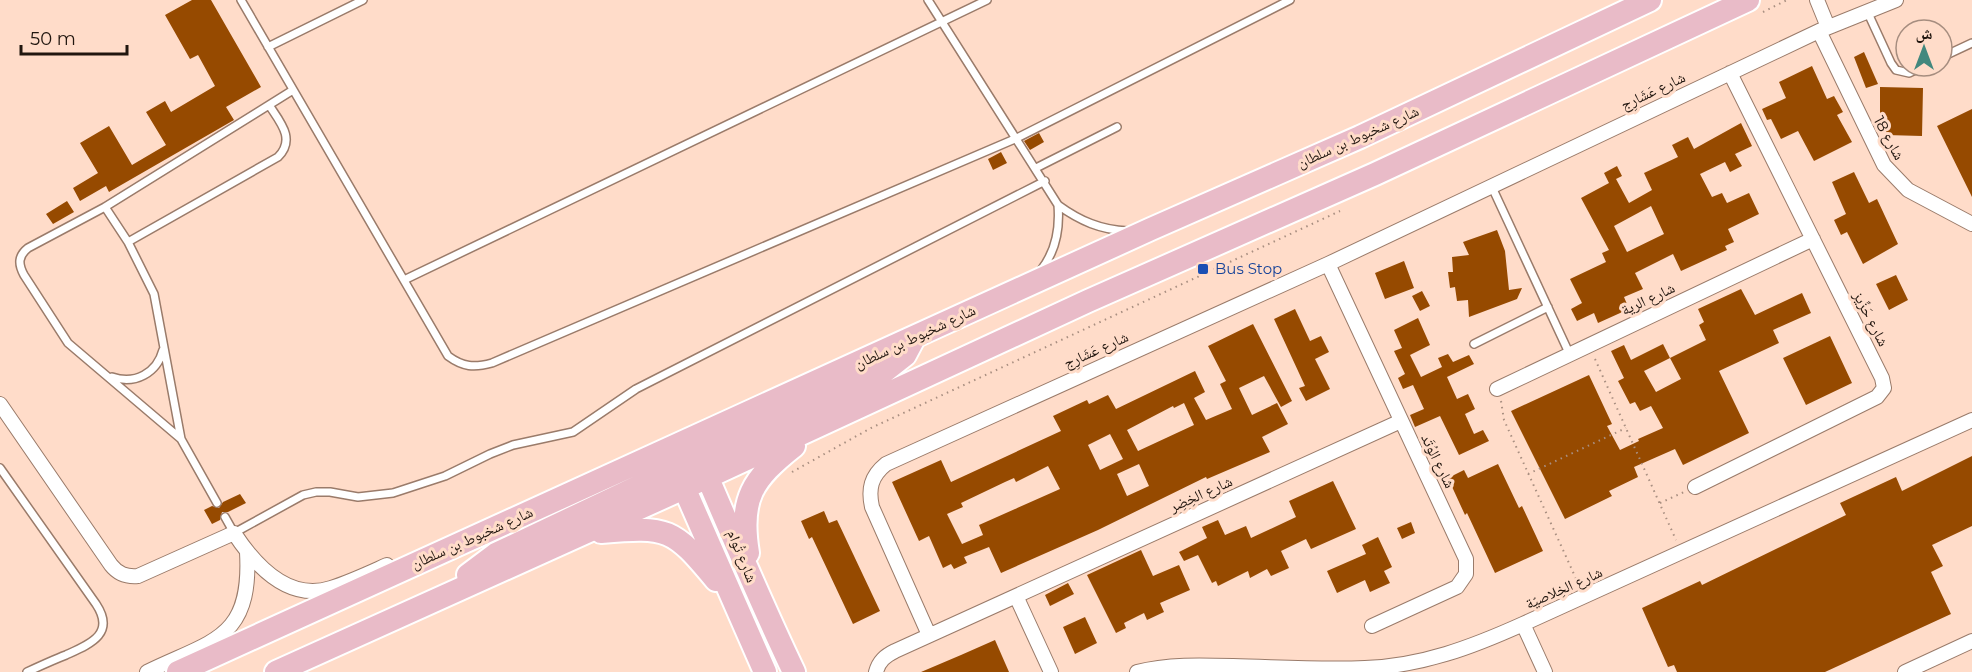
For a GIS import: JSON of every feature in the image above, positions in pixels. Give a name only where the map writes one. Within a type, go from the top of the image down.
[{"type":"main road","name":"شارع شخبوط بن سلطان","points":[[178,672],[446,550],[675,469],[914,338],[1151,229],[1360,137],[1650,0]]},
{"type":"main road","name":"شارع شخبوط بن سلطان","points":[[276,672],[582,534],[675,469],[699,457],[821,424],[1088,301],[1751,8]]},
{"type":"main road","points":[[762,604],[750,565],[747,545],[747,511],[750,495],[766,469],[821,424]]},
{"type":"main road","name":"شارع تُوام","points":[[699,457],[794,672]]},
{"type":"main road","points":[[457,589],[468,575],[496,554],[675,469]]},
{"type":"main road","name":"شارع تُوام","points":[[675,469],[765,672]]},
{"type":"main road","points":[[705,538],[706,531],[713,526],[723,530],[745,579],[762,604]]},
{"type":"main road","points":[[582,534],[636,529],[668,534],[680,541],[696,556],[732,600]]},
{"type":"street","name":"شارع عَشَارِج","points":[[929,635],[872,507],[869,492],[870,485],[879,470],[894,460],[1328,264],[1824,29],[1896,0]]},
{"type":"street","points":[[1815,1],[1824,29]]},
{"type":"street","name":"شارع 18","points":[[1824,29],[1877,155],[1891,174],[1918,196],[1972,224]]},
{"type":"street","name":"شارع حَزِّيز","points":[[1695,487],[1877,397],[1884,388],[1882,378],[1730,73]]},
{"type":"street","name":"شارع الرية","points":[[1500,387],[1813,239]]},
{"type":"street","name":"شارع الوُتَد","points":[[1328,264],[1463,552],[1467,567],[1457,587],[1372,626]]},
{"type":"street","points":[[0,404],[111,565],[126,576],[138,576],[234,533],[247,552],[266,572],[277,580],[302,590],[330,589],[412,556],[446,550]]},
{"type":"street","name":"شارع الخِلاصيّة","points":[[1140,672],[1176,666],[1207,665],[1344,668],[1391,666],[1437,658],[1523,624],[1972,420]]},
{"type":"street","name":"شارع الخِضِر","points":[[876,672],[885,656],[1401,421]]},
{"type":"street","points":[[147,672],[208,644],[233,624],[246,590],[247,552]]},
{"type":"street","points":[[1016,596],[1051,672]]},
{"type":"street","points":[[1523,624],[1545,672]]},
{"type":"street","points":[[1905,672],[1972,641]]},
{"type":"lane","points":[[241,0],[448,356],[457,363],[467,366],[492,363],[1017,138],[1290,0]]},
{"type":"lane","points":[[268,47],[363,0]]},
{"type":"lane","points":[[928,0],[1045,181],[1058,205],[1059,230],[1052,254],[1028,285]]},
{"type":"lane","points":[[404,280],[987,0]]},
{"type":"lane","points":[[1867,11],[1894,67]]},
{"type":"lane","points":[[1954,51],[1972,43]]},
{"type":"lane","points":[[181,439],[109,376],[76,351],[60,334],[19,263],[23,252],[28,248],[105,207],[293,90]]},
{"type":"lane","points":[[128,242],[278,157],[286,146],[287,133],[269,105]]},
{"type":"lane","points":[[1036,168],[1117,127]]},
{"type":"lane","points":[[225,517],[234,533],[303,495],[330,492],[358,497],[393,493],[446,477],[513,445],[573,432],[636,389],[1045,181]]},
{"type":"lane","points":[[1491,185],[1570,354]]},
{"type":"lane","points":[[1058,205],[1079,219],[1102,228],[1127,231],[1151,229]]},
{"type":"lane","points":[[105,207],[128,242],[154,294],[181,439],[217,503]]},
{"type":"lane","points":[[1474,344],[1548,307]]},
{"type":"lane","points":[[109,376],[129,380],[148,373],[156,366],[164,347]]},
{"type":"lane","points":[[0,468],[96,604],[102,617],[101,632],[92,643],[27,672]]},
{"type":"path","points":[[1751,8],[1787,0]]},
{"type":"path","points":[[788,475],[871,428],[1348,208]]},
{"type":"path","points":[[1589,346],[1681,552]]},
{"type":"path","points":[[1500,387],[1502,414],[1584,596]]},
{"type":"path","points":[[1528,474],[1626,428]]},
{"type":"path","points":[[1660,503],[1695,487]]},
{"type":"building","points":[[192,0],[211,0],[261,87],[226,107],[234,120],[109,192],[106,186],[80,201],[73,188],[98,173],[80,143],[109,126],[132,165],[166,145],[146,112],[165,101],[171,112],[215,86],[198,55],[190,59],[165,15]]},
{"type":"building","points":[[1864,52],[1878,84],[1866,88],[1854,57]]},
{"type":"building","points":[[1812,66],[1827,99],[1834,96],[1843,112],[1837,115],[1852,142],[1814,161],[1798,131],[1781,139],[1771,119],[1767,120],[1762,109],[1786,98],[1779,82]]},
{"type":"building","points":[[1880,87],[1923,88],[1922,136],[1886,135],[1886,118],[1880,118]]},
{"type":"building","points":[[1972,109],[1972,197],[1937,126]]},
{"type":"building","points":[[1741,123],[1752,146],[1735,154],[1742,166],[1730,172],[1725,162],[1700,174],[1712,197],[1722,193],[1727,203],[1749,193],[1759,214],[1728,229],[1734,242],[1725,246],[1727,250],[1681,271],[1673,254],[1635,273],[1643,289],[1624,297],[1629,309],[1598,323],[1594,313],[1577,321],[1571,309],[1582,303],[1570,279],[1606,262],[1602,253],[1609,250],[1581,198],[1609,183],[1604,173],[1617,166],[1622,176],[1616,179],[1629,203],[1652,190],[1644,173],[1678,157],[1672,145],[1688,137],[1694,149]],"holes":[[[1651,206],[1664,234],[1627,252],[1614,226]]]},
{"type":"building","points":[[1039,133],[1044,142],[1030,150],[1024,141]]},
{"type":"building","points":[[1001,152],[1007,163],[993,170],[988,159]]},
{"type":"building","points":[[1854,172],[1869,203],[1877,199],[1898,244],[1863,264],[1847,232],[1841,235],[1834,220],[1846,214],[1832,182]]},
{"type":"building","points":[[67,201],[74,212],[53,224],[46,214]]},
{"type":"building","points":[[1497,230],[1505,251],[1509,290],[1522,288],[1517,299],[1469,317],[1468,300],[1457,301],[1455,287],[1450,288],[1448,272],[1453,272],[1452,257],[1469,255],[1463,242]]},
{"type":"building","points":[[1404,261],[1414,288],[1385,299],[1375,273]]},
{"type":"building","points":[[1896,275],[1908,300],[1889,310],[1876,284]]},
{"type":"building","points":[[1741,289],[1755,315],[1802,293],[1811,313],[1773,330],[1779,343],[1719,371],[1749,433],[1683,465],[1675,449],[1634,467],[1638,477],[1609,491],[1612,496],[1565,519],[1511,411],[1589,375],[1612,424],[1607,426],[1620,450],[1663,428],[1651,406],[1640,411],[1635,402],[1630,404],[1618,381],[1624,378],[1611,351],[1624,345],[1631,360],[1663,344],[1670,358],[1706,340],[1699,325],[1704,322],[1698,309]],"holes":[[[1670,358],[1681,379],[1656,392],[1644,371]]]},
{"type":"building","points":[[1422,291],[1430,306],[1420,311],[1412,296]]},
{"type":"building","points":[[1295,309],[1310,341],[1321,336],[1329,352],[1315,359],[1330,389],[1306,401],[1299,388],[1305,386],[1274,319]]},
{"type":"building","points":[[1418,318],[1430,345],[1410,355],[1421,377],[1442,367],[1438,358],[1448,354],[1453,362],[1469,355],[1474,364],[1447,377],[1457,399],[1468,394],[1475,409],[1465,414],[1474,434],[1483,430],[1489,441],[1459,455],[1440,416],[1415,427],[1410,415],[1424,409],[1413,385],[1403,389],[1398,378],[1405,374],[1394,351],[1402,348],[1394,330]]},
{"type":"building","points":[[1253,324],[1292,401],[1281,407],[1264,376],[1239,388],[1252,415],[1277,403],[1288,424],[1262,437],[1270,452],[1207,479],[1206,477],[1098,530],[1001,573],[989,547],[964,557],[967,563],[954,569],[951,564],[943,568],[929,536],[919,541],[892,482],[941,460],[951,482],[1061,431],[1053,416],[1087,400],[1089,404],[1108,395],[1116,409],[1195,371],[1205,392],[1194,398],[1206,420],[1232,409],[1220,384],[1226,381],[1208,346]],"holes":[[[1184,403],[1194,425],[1138,451],[1127,430],[1173,406],[1174,408]],[[1110,434],[1123,459],[1100,470],[1088,445]],[[1139,464],[1149,486],[1127,496],[1117,474]],[[1048,466],[1060,489],[979,525],[983,535],[962,544],[947,514],[963,507],[961,503],[1005,482],[1014,478],[1016,482]]]},
{"type":"building","points":[[1830,336],[1852,383],[1806,405],[1783,358]]},
{"type":"building","points":[[1972,456],[1972,526],[1932,545],[1943,566],[1931,572],[1951,614],[1825,672],[1677,672],[1674,665],[1668,667],[1642,608],[1700,581],[1702,585],[1846,515],[1840,503],[1896,477],[1902,491]]},
{"type":"building","points":[[1498,464],[1519,508],[1522,506],[1543,551],[1495,573],[1448,478],[1464,470],[1468,478]]},
{"type":"building","points":[[1333,481],[1356,529],[1311,549],[1306,539],[1281,551],[1289,568],[1271,576],[1267,569],[1250,578],[1248,571],[1218,586],[1216,581],[1212,583],[1198,555],[1184,561],[1179,552],[1207,538],[1202,527],[1218,520],[1225,535],[1246,526],[1251,538],[1296,517],[1289,501]]},
{"type":"building","points":[[240,494],[246,503],[228,512],[222,512],[220,520],[212,524],[204,510],[212,506],[219,508],[223,502]]},
{"type":"building","points":[[824,511],[829,523],[837,520],[880,611],[853,624],[812,537],[809,539],[801,521]]},
{"type":"building","points":[[1411,522],[1415,533],[1402,539],[1397,528]]},
{"type":"building","points":[[1378,537],[1392,567],[1384,571],[1390,583],[1370,592],[1365,580],[1337,593],[1327,571],[1366,554],[1362,545]]},
{"type":"building","points":[[1141,550],[1153,576],[1179,565],[1190,590],[1160,603],[1164,612],[1147,620],[1144,613],[1124,623],[1126,628],[1116,633],[1087,575]]},
{"type":"building","points":[[1068,583],[1074,594],[1050,606],[1045,595]]},
{"type":"building","points":[[1085,617],[1097,643],[1075,654],[1063,627]]},
{"type":"building","points":[[995,640],[1009,672],[921,672],[961,655]]},
{"type":"place","name":"Bus Stop","points":[[1203,269]]}]
